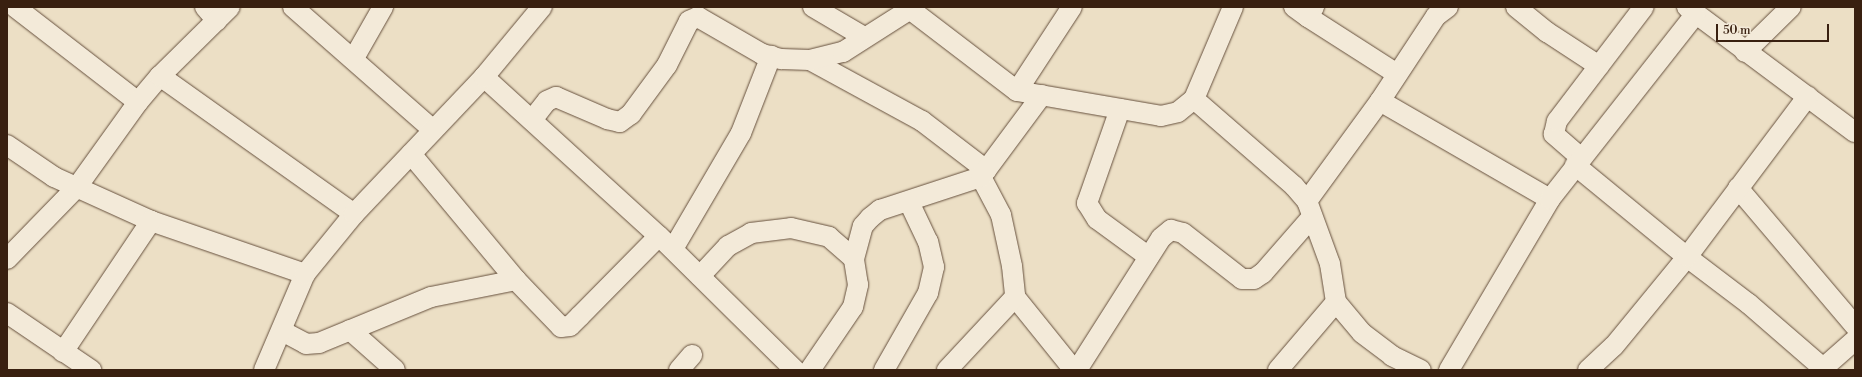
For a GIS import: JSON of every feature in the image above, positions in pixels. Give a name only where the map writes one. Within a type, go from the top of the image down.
[{"type":"street","points":[[15,7],[138,102]]},
{"type":"street","points":[[293,7],[354,58],[432,129]]},
{"type":"street","points":[[354,58],[383,7]]},
{"type":"street","points":[[264,370],[282,331],[305,274],[354,214],[411,154],[432,129],[484,77],[542,7]]},
{"type":"street","points":[[813,7],[864,37]]},
{"type":"street","points":[[1017,90],[1072,7]]},
{"type":"street","points":[[532,120],[547,101],[556,97],[607,119],[620,122],[631,114],[667,65],[689,21],[700,12],[762,54],[810,60],[843,52],[908,8],[1017,90],[1161,116],[1178,112],[1194,99],[1233,7]]},
{"type":"street","points":[[1516,7],[1547,32],[1599,66]]},
{"type":"street","points":[[1644,7],[1557,121],[1554,134],[1578,161],[1687,256],[1750,304],[1822,369],[1855,340]]},
{"type":"street","points":[[1745,52],[1791,7]]},
{"type":"street","points":[[1305,10],[1397,74]]},
{"type":"street","points":[[810,60],[922,121],[983,174],[1001,214],[1012,266],[1015,298],[1076,370],[1161,238],[1171,230],[1183,233],[1242,279],[1254,279],[1263,273],[1309,210],[1380,101],[1436,10]]},
{"type":"street","points":[[1449,370],[1550,199],[1691,11],[1855,132]]},
{"type":"street","points":[[7,259],[77,187],[138,102],[218,12]]},
{"type":"street","points":[[411,154],[551,320],[561,328],[570,326],[666,243],[740,133],[771,56]]},
{"type":"street","points":[[160,76],[354,214]]},
{"type":"street","points":[[484,77],[666,243],[795,370]]},
{"type":"street","points":[[810,370],[853,307],[858,285],[854,259],[863,226],[880,210],[909,202],[983,174],[1042,95]]},
{"type":"street","points":[[1588,370],[1614,346],[1687,256],[1808,96]]},
{"type":"street","points":[[1194,99],[1294,186],[1309,210],[1330,264],[1336,302],[1362,333],[1392,356],[1421,370]]},
{"type":"street","points":[[1380,101],[1550,199]]},
{"type":"street","points":[[1120,109],[1087,203],[1097,219],[1149,257]]},
{"type":"street","points":[[7,145],[54,177],[151,221],[305,274]]},
{"type":"street","points":[[1738,188],[1855,326]]},
{"type":"street","points":[[884,370],[928,293],[934,266],[928,242],[909,202]]},
{"type":"street","points":[[63,352],[151,221]]},
{"type":"street","points":[[700,276],[728,246],[751,233],[791,228],[829,237],[854,259]]},
{"type":"street","points":[[282,331],[306,344],[319,343],[431,297],[516,280]]},
{"type":"street","points":[[947,370],[1015,298]]},
{"type":"street","points":[[1288,366],[1336,302]]},
{"type":"street","points":[[7,313],[91,370]]},
{"type":"street","points":[[350,330],[395,370]]},
{"type":"street","points":[[679,370],[692,355]]}]
